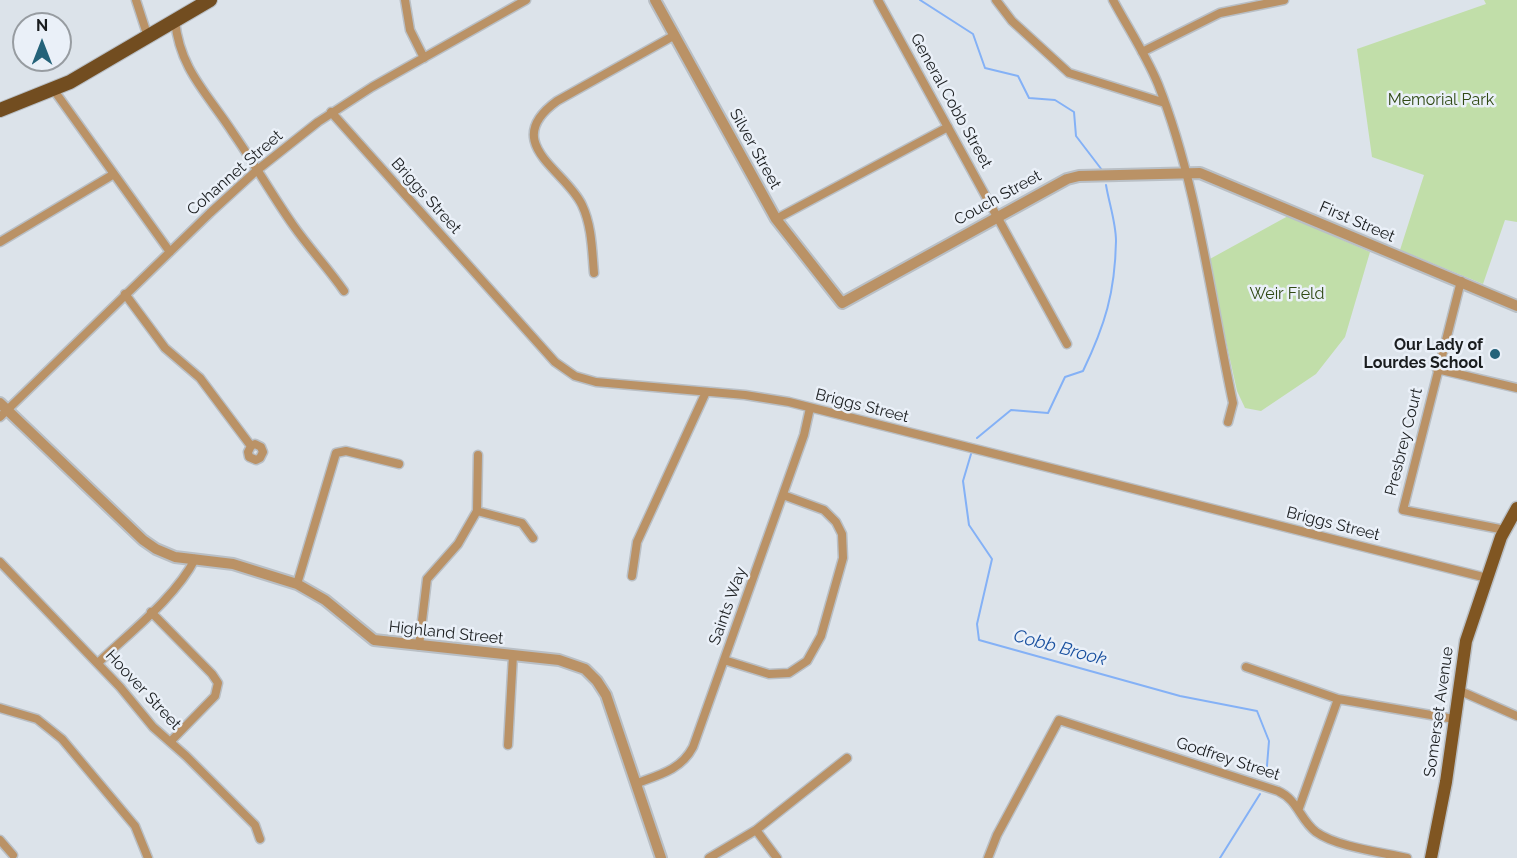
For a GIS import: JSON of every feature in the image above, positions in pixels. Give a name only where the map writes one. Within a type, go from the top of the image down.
[{"type":"highway","points":[[0,110],[53,89],[210,0]]},
{"type":"main road","name":"Somerset Avenue","points":[[1431,858],[1442,804],[1464,648],[1487,578],[1517,508]]},
{"type":"street","points":[[136,0],[148,37]]},
{"type":"street","points":[[405,0],[410,30],[424,58]]},
{"type":"street","name":"Cohannet Street","points":[[2,410],[256,171],[331,112],[526,0]]},
{"type":"street","name":"Silver Street","points":[[655,0],[776,219],[842,303]]},
{"type":"street","name":"General Cobb Street","points":[[878,0],[1067,344]]},
{"type":"street","points":[[996,0],[1012,21],[1069,73],[1165,103]]},
{"type":"street","points":[[1113,0],[1142,52],[1165,103],[1184,171],[1233,403],[1228,422]]},
{"type":"street","points":[[1228,10],[1230,0]]},
{"type":"street","points":[[1142,52],[1228,10],[1284,0]]},
{"type":"street","points":[[175,21],[177,44],[210,104],[233,132],[256,171],[344,291]]},
{"type":"street","points":[[594,273],[589,226],[583,207],[574,192],[542,159],[535,138],[537,123],[545,111],[557,101],[675,35]]},
{"type":"street","points":[[53,89],[170,252]]},
{"type":"street","name":"Briggs Street","points":[[331,112],[561,368],[579,378],[596,382],[771,398],[1487,578]]},
{"type":"street","points":[[776,219],[948,127]]},
{"type":"street","name":"Couch Street","points":[[842,303],[1050,186],[1073,177],[1184,171]]},
{"type":"street","name":"First Street","points":[[1184,171],[1200,172],[1517,306]]},
{"type":"street","points":[[0,242],[114,174]]},
{"type":"street","name":"Presbrey Court","points":[[1461,281],[1403,510],[1510,526]]},
{"type":"street","points":[[125,294],[165,348],[200,378],[251,446]]},
{"type":"street","points":[[1437,369],[1517,388]]},
{"type":"street","points":[[632,576],[637,542],[706,392]]},
{"type":"street","name":"Saints Way","points":[[637,783],[671,771],[689,755],[804,435],[810,408]]},
{"type":"street","name":"Highland Street","points":[[2,410],[142,540],[175,557],[233,564],[297,584],[325,600],[367,637],[383,643],[568,662],[585,669],[597,681],[612,708],[661,858]]},
{"type":"street","points":[[297,584],[336,453],[346,451],[399,464]]},
{"type":"street","points":[[419,646],[427,579],[458,544],[477,511],[478,455]]},
{"type":"street","points":[[724,660],[769,674],[789,673],[807,661],[821,636],[843,558],[842,534],[836,522],[824,510],[783,495]]},
{"type":"street","points":[[477,511],[522,523],[533,538]]},
{"type":"street","points":[[98,663],[151,612],[187,572],[195,559]]},
{"type":"street","name":"Hoover Street","points":[[0,562],[98,663],[153,727],[255,825],[260,839]]},
{"type":"street","points":[[151,612],[212,674],[218,687],[212,700],[170,742]]},
{"type":"street","points":[[508,746],[513,655]]},
{"type":"street","points":[[1246,667],[1338,699],[1455,719]]},
{"type":"street","points":[[1458,690],[1517,716]]},
{"type":"street","points":[[1299,808],[1338,699]]},
{"type":"street","points":[[0,708],[37,719],[62,739],[135,826],[148,858]]},
{"type":"street","name":"Godfrey Street","points":[[988,858],[997,835],[1059,720],[1278,791],[1299,808],[1308,824],[1323,836],[1407,858]]},
{"type":"street","points":[[709,858],[756,830],[847,758]]},
{"type":"street","points":[[756,830],[777,858]]},
{"type":"street","points":[[0,840],[12,855]]},
{"type":"green space","name":"Memorial Park","points":[[1484,0],[1517,0],[1517,222],[1505,220],[1483,284],[1400,250],[1424,175],[1372,157],[1357,49],[1486,4]]},
{"type":"green space","name":"Weir Field","points":[[1288,216],[1370,252],[1345,337],[1316,374],[1261,411],[1245,408],[1237,391],[1208,260]]},
{"type":"waterway","name":"Cobb Brook","points":[[920,0],[973,34],[985,68],[1018,76],[1029,98],[1055,100],[1074,112],[1076,136],[1102,170]]},
{"type":"waterway","name":"Cobb Brook","points":[[977,438],[1011,410],[1048,413],[1065,377],[1083,371],[1103,323],[1114,277],[1116,234],[1106,185]]},
{"type":"waterway","name":"Cobb Brook","points":[[971,454],[963,481],[969,525],[992,559],[977,624],[979,640],[1180,696],[1257,711],[1269,741],[1266,778]]},
{"type":"waterway","name":"Cobb Brook","points":[[1220,858],[1260,794]]},
{"type":"place","name":"Our Lady of Lourdes School","points":[[1495,354]]}]
